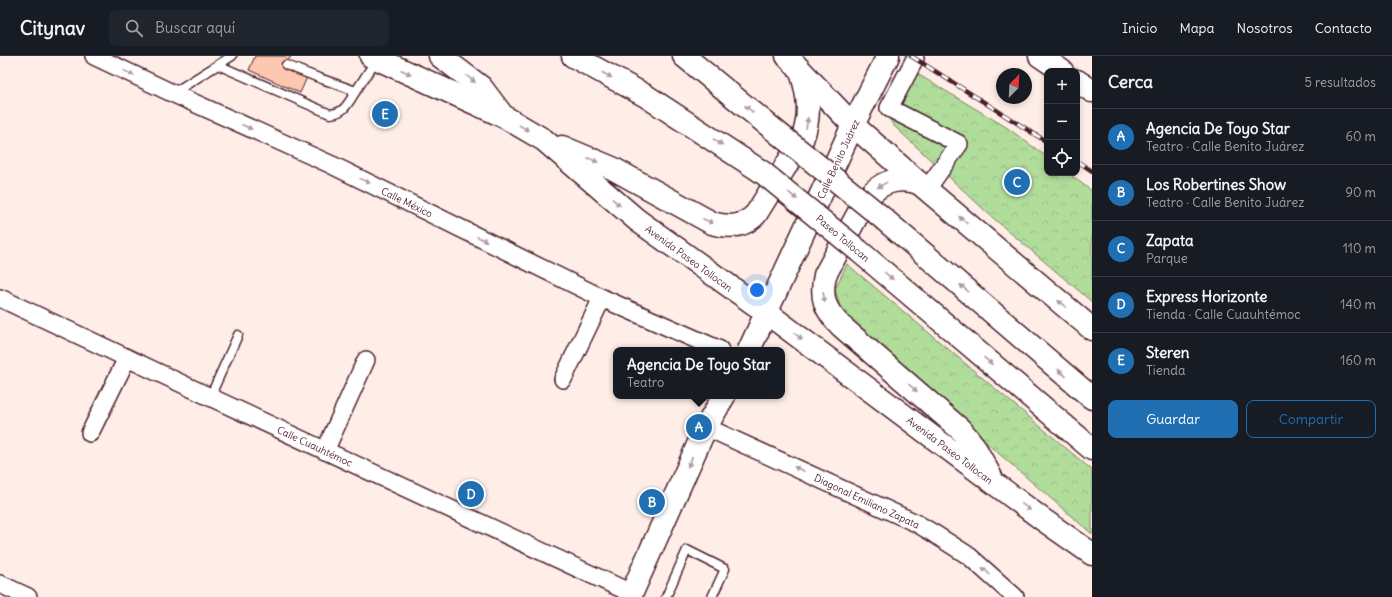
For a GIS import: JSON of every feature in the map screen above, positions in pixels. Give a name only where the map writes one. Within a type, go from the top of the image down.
[{"type":"main road","points":[[440,56],[481,87],[503,116]]},
{"type":"main road","name":"Paseo Tollocan","points":[[573,56],[646,96],[762,172],[859,251],[1092,449]]},
{"type":"main road","points":[[684,56],[879,215],[1092,398]]},
{"type":"main road","name":"Calle Benito Juárez","points":[[750,347],[853,125],[888,56]]},
{"type":"main road","points":[[1040,56],[1058,68]]},
{"type":"main road","name":"Avenida Paseo Tollocan","points":[[374,57],[503,116],[544,140],[637,220],[767,313],[1090,555]]},
{"type":"main road","points":[[794,64],[853,125],[1092,329]]},
{"type":"main road","points":[[544,140],[612,168],[712,223],[728,226],[739,225],[750,221],[756,214],[802,140],[806,130],[809,109],[806,87],[794,64]]},
{"type":"main road","points":[[1080,83],[1092,91]]},
{"type":"main road","points":[[923,186],[908,180],[895,180],[887,182],[872,192],[825,275],[822,286],[824,303],[833,319],[961,430],[974,446],[995,483]]},
{"type":"main road","points":[[631,595],[706,427],[722,399]]},
{"type":"street","name":"Calle México","points":[[94,56],[332,165],[602,298],[713,347]]},
{"type":"street","points":[[915,59],[889,108],[959,144],[923,186]]},
{"type":"street","name":"Calle Cuauhtémoc","points":[[0,298],[631,595]]},
{"type":"street","points":[[563,379],[602,298]]},
{"type":"street","points":[[90,433],[127,358]]},
{"type":"street","points":[[325,451],[366,360]]},
{"type":"street","name":"Diagonal Emiliano Zapata","points":[[706,427],[933,532],[969,556],[1015,597]]},
{"type":"street","points":[[0,584],[28,597]]},
{"type":"lane","points":[[172,93],[232,56]]},
{"type":"lane","points":[[218,65],[330,114],[338,114],[343,110],[356,91],[374,57]]},
{"type":"lane","points":[[286,65],[356,91]]},
{"type":"lane","points":[[210,397],[238,335]]},
{"type":"lane","points":[[666,597],[687,550],[725,569],[712,597]]},
{"type":"green space","points":[[909,69],[1006,127],[1044,155],[1044,176],[1072,176],[1092,191],[1092,302],[993,218],[893,125],[889,115]]},
{"type":"green space","points":[[847,264],[1092,470],[1092,534],[843,319],[835,289]]},
{"type":"building","points":[[255,56],[291,56],[286,65],[308,75],[300,93],[249,70]]},
{"type":"railway","points":[[911,56],[1044,140]]},
{"type":"railway","points":[[1080,163],[1092,171]]},
{"type":"place","name":"Steren","points":[[385,114]]},
{"type":"place","name":"Zapata","points":[[1017,182]]},
{"type":"place","name":"Agencia De Toyo Star","points":[[699,427]]},
{"type":"place","name":"Express Horizonte","points":[[471,494]]},
{"type":"place","name":"Los Robertines Show","points":[[652,502]]}]
